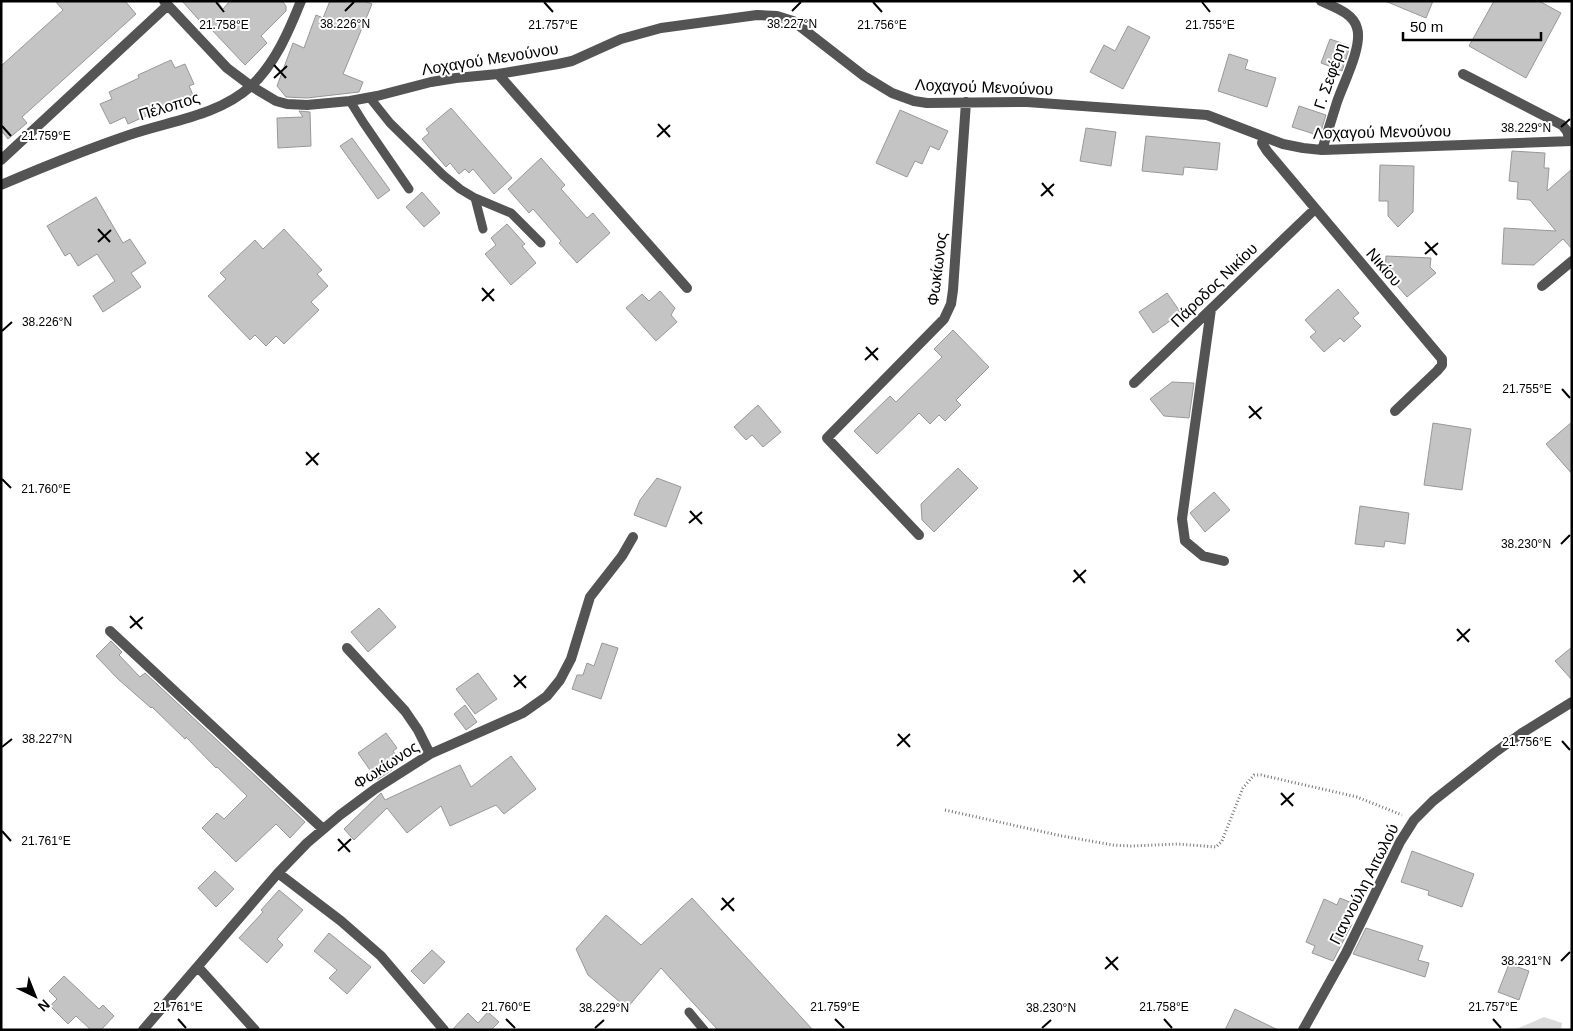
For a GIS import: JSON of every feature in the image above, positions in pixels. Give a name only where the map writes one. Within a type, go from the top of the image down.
[{"type":"street","name":"Γ. Σεφέρη","points":[[1321,1],[1348,16],[1357,26],[1358,34],[1355,52],[1322,150]]},
{"type":"street","name":"Πέλοπος","points":[[1,185],[122,137],[210,110],[233,99],[251,86],[262,74],[278,49],[299,2]]},
{"type":"street","name":"Λοχαγού Μενούνου","points":[[166,3],[227,68],[251,86],[276,101],[287,104],[307,105],[350,101],[370,98],[431,82],[540,68],[572,61],[621,39],[661,28],[747,16],[770,15],[786,18],[793,22],[864,76],[892,93],[920,102],[1027,102],[1197,114],[1213,117],[1289,146],[1322,150],[1571,141]]},
{"type":"street","points":[[1,160],[166,3]]},
{"type":"street","points":[[498,74],[687,288]]},
{"type":"street","points":[[1462,74],[1562,126],[1567,131],[1571,141]]},
{"type":"street","name":"Φωκίωνος","points":[[919,535],[827,438],[934,331],[949,310],[953,290],[966,102]]},
{"type":"street","name":"Νικίου","points":[[1264,137],[1262,143],[1264,147],[1442,359],[1442,365],[1437,371],[1395,411]]},
{"type":"street","name":"Πάροδος Νικίου","points":[[1134,383],[1315,209]]},
{"type":"street","points":[[1542,286],[1572,261]]},
{"type":"street","points":[[1211,309],[1182,519],[1184,541],[1203,556],[1224,561]]},
{"type":"street","name":"Φωκίωνος","points":[[143,1030],[278,873],[323,829],[374,789],[430,754],[523,713],[547,696],[560,680],[571,659],[590,597],[622,556],[632,537]]},
{"type":"street","points":[[110,631],[323,829]]},
{"type":"street","points":[[347,648],[405,712],[418,730],[430,754]]},
{"type":"street","name":"Γιαννούλη Αιτωλού","points":[[1303,1030],[1346,953],[1400,842],[1414,820],[1433,801],[1494,753],[1572,702]]},
{"type":"street","points":[[278,873],[341,921],[381,956],[444,1030]]},
{"type":"street","points":[[198,967],[256,1030]]},
{"type":"lane","points":[[370,98],[390,123],[419,153],[460,189],[474,198],[511,213],[542,243]]},
{"type":"lane","points":[[350,101],[409,189]]},
{"type":"lane","points":[[474,198],[483,229]]},
{"type":"lane","points":[[688,1012],[704,1030]]},
{"type":"path","points":[[945,810],[1062,836],[1113,844],[1131,846],[1178,844],[1216,847],[1222,841],[1244,788],[1254,775],[1261,775],[1357,797],[1414,820]]},
{"type":"shaded area","points":[[1544,1017],[1562,1023],[1561,1030],[1514,1030]]},
{"type":"building","points":[[55,1],[125,1],[136,14],[22,117],[27,123],[8,139],[1,130],[1,66],[63,10]]},
{"type":"building","points":[[182,1],[217,1],[223,9],[230,1],[282,1],[286,6],[286,11],[261,36],[267,43],[245,65],[211,29],[209,31]]},
{"type":"building","points":[[330,1],[364,1],[372,4],[343,74],[363,82],[359,92],[307,98],[286,97],[277,86],[293,43],[304,48],[316,15],[323,18]]},
{"type":"building","points":[[1385,1],[1433,1],[1426,18]]},
{"type":"building","points":[[1494,1],[1539,1],[1561,13],[1526,78],[1469,46]]},
{"type":"building","points":[[1128,26],[1150,37],[1123,89],[1090,72],[1104,45],[1115,51]]},
{"type":"building","points":[[1330,39],[1350,46],[1342,71],[1321,63]]},
{"type":"building","points":[[1229,54],[1248,60],[1245,69],[1276,78],[1267,107],[1218,91]]},
{"type":"building","points":[[171,60],[175,68],[185,64],[194,84],[189,86],[193,95],[128,124],[125,117],[110,124],[100,104],[112,99],[109,92],[139,78],[138,75]]},
{"type":"building","points":[[1299,106],[1326,115],[1321,131],[1316,129],[1314,134],[1292,127]]},
{"type":"building","points":[[451,108],[512,178],[494,194],[473,169],[469,173],[465,169],[459,174],[450,163],[446,167],[422,139],[429,133],[426,129]]},
{"type":"building","points":[[900,110],[948,131],[939,150],[930,146],[922,164],[915,161],[907,177],[876,163]]},
{"type":"building","points":[[299,111],[310,112],[311,146],[278,148],[277,118],[303,117]]},
{"type":"building","points":[[1086,128],[1116,132],[1111,166],[1080,161]]},
{"type":"building","points":[[1146,136],[1220,143],[1217,170],[1184,167],[1183,175],[1142,171]]},
{"type":"building","points":[[352,138],[390,190],[378,199],[340,146]]},
{"type":"building","points":[[1512,151],[1545,153],[1544,168],[1549,168],[1547,191],[1572,169],[1572,249],[1563,239],[1534,265],[1502,264],[1504,228],[1556,231],[1530,200],[1517,199],[1518,182],[1509,181]]},
{"type":"building","points":[[541,158],[565,185],[561,189],[587,218],[593,213],[610,233],[577,263],[533,209],[529,213],[508,189]]},
{"type":"building","points":[[1380,165],[1414,166],[1413,212],[1398,227],[1388,216],[1388,201],[1379,201]]},
{"type":"building","points":[[422,192],[440,213],[424,227],[406,207]]},
{"type":"building","points":[[96,197],[123,243],[130,239],[146,263],[131,273],[141,287],[103,312],[93,296],[115,281],[97,254],[78,266],[70,253],[65,256],[47,226]]},
{"type":"building","points":[[507,224],[525,244],[522,246],[536,263],[511,285],[485,254],[496,245],[491,238]]},
{"type":"building","points":[[284,229],[322,270],[317,274],[328,286],[311,302],[319,310],[284,344],[276,336],[266,346],[255,335],[250,340],[208,296],[226,279],[220,273],[255,240],[263,249]]},
{"type":"building","points":[[1386,256],[1431,258],[1430,267],[1436,273],[1407,297],[1385,272]]},
{"type":"building","points":[[1338,289],[1359,313],[1353,318],[1361,326],[1344,342],[1340,338],[1324,352],[1310,337],[1316,332],[1305,320]]},
{"type":"building","points":[[660,291],[675,308],[671,315],[677,322],[656,341],[626,308],[642,294],[649,301]]},
{"type":"building","points":[[1167,293],[1181,313],[1153,333],[1139,312]]},
{"type":"building","points":[[953,330],[989,367],[956,400],[961,405],[945,421],[939,415],[930,424],[919,413],[877,454],[854,431],[890,396],[896,402],[942,357],[934,349]]},
{"type":"building","points":[[1172,382],[1194,383],[1189,418],[1164,416],[1150,399]]},
{"type":"building","points":[[758,405],[781,432],[763,447],[752,435],[746,440],[734,427]]},
{"type":"building","points":[[1572,422],[1572,474],[1546,444]]},
{"type":"building","points":[[1433,423],[1471,429],[1462,490],[1424,485]]},
{"type":"building","points":[[958,468],[978,488],[934,532],[922,520],[921,504]]},
{"type":"building","points":[[657,478],[681,487],[666,527],[634,515],[640,500]]},
{"type":"building","points":[[1214,492],[1230,510],[1205,532],[1190,513]]},
{"type":"building","points":[[1360,506],[1409,513],[1405,544],[1385,541],[1384,547],[1355,544]]},
{"type":"building","points":[[379,608],[396,627],[368,652],[351,632]]},
{"type":"building","points":[[111,641],[122,652],[119,655],[140,677],[145,673],[305,822],[290,838],[276,824],[236,862],[202,828],[217,813],[224,819],[247,796],[186,737],[185,739],[152,707],[118,679],[96,656]]},
{"type":"building","points":[[602,643],[618,648],[601,699],[572,689],[577,675],[583,675],[587,663],[594,666]]},
{"type":"building","points":[[1572,647],[1572,680],[1555,661]]},
{"type":"building","points":[[478,673],[497,699],[475,714],[456,689]]},
{"type":"building","points":[[465,705],[477,722],[466,730],[454,714]]},
{"type":"building","points":[[386,733],[397,748],[393,751],[400,761],[390,768],[392,770],[377,780],[358,753]]},
{"type":"building","points":[[511,756],[536,789],[504,814],[496,805],[450,826],[441,806],[407,833],[387,808],[354,840],[344,829],[381,793],[385,800],[460,765],[471,787]]},
{"type":"building","points":[[1412,851],[1474,874],[1462,907],[1428,895],[1429,891],[1401,882]]},
{"type":"building","points":[[215,871],[234,889],[216,907],[198,888]]},
{"type":"building","points":[[279,890],[303,910],[277,939],[283,945],[267,963],[239,938],[263,912],[261,910]]},
{"type":"building","points":[[692,898],[813,1030],[718,1030],[661,968],[627,1008],[588,975],[576,949],[606,915],[641,945]]},
{"type":"building","points":[[1340,898],[1357,905],[1349,923],[1352,924],[1333,961],[1312,953],[1315,946],[1306,942],[1324,899],[1337,905]]},
{"type":"building","points":[[1366,928],[1423,946],[1418,960],[1429,963],[1425,977],[1353,954]]},
{"type":"building","points":[[329,933],[371,967],[347,994],[329,978],[337,970],[314,951]]},
{"type":"building","points":[[432,950],[445,962],[424,984],[411,971]]},
{"type":"building","points":[[1509,964],[1529,971],[1519,1000],[1498,992]]},
{"type":"building","points":[[64,976],[99,1009],[103,1005],[114,1016],[101,1030],[91,1030],[76,1016],[68,1024],[50,1006],[57,999],[49,991]]},
{"type":"building","points":[[1235,1009],[1278,1030],[1225,1030]]},
{"type":"building","points":[[488,1012],[499,1022],[491,1030],[452,1030],[468,1013],[478,1023]]}]
